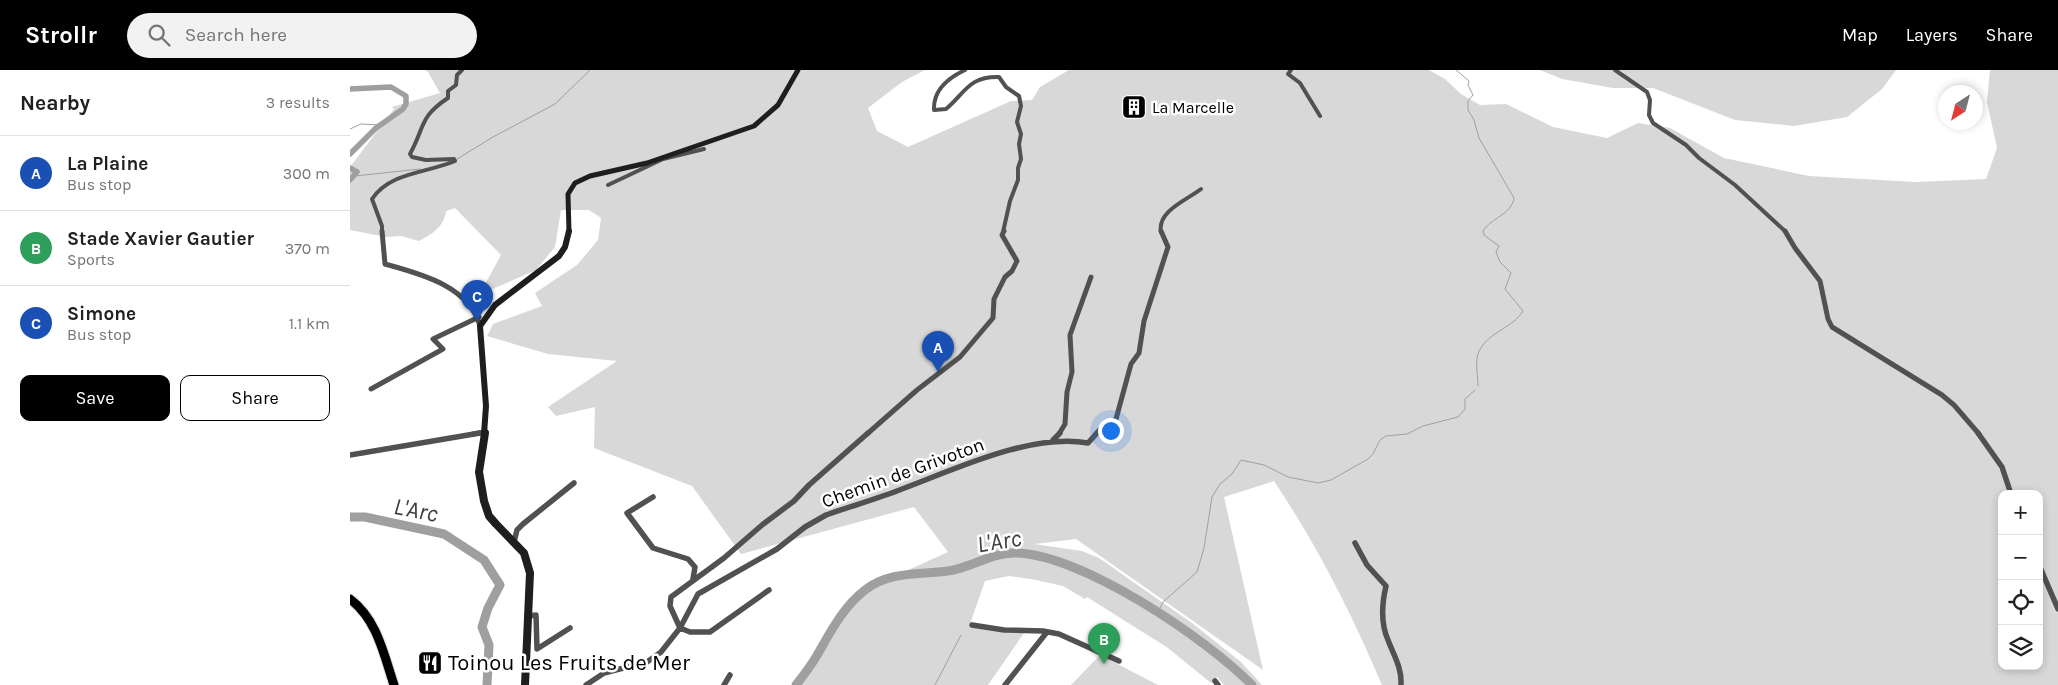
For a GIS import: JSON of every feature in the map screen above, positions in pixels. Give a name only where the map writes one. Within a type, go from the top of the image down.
[{"type":"main road","points":[[350,599],[363,610],[368,618],[382,648],[394,685]]},
{"type":"street","points":[[464,70],[457,75],[456,85],[448,91],[448,98],[434,107],[425,117],[417,141],[410,154],[418,160],[454,159],[456,161],[429,171],[395,179],[375,191],[372,199],[382,226],[385,264],[421,274],[440,284],[467,302],[479,317],[486,410],[485,432],[478,469],[484,504],[491,520],[526,554],[530,566],[525,685]]},
{"type":"street","points":[[608,185],[663,159],[739,132],[760,122],[778,105],[798,70]]},
{"type":"street","points":[[769,590],[710,632],[690,632],[680,628],[670,606],[671,597],[724,558],[762,525],[794,501],[809,485],[917,390],[960,357],[993,318],[994,299],[1005,276],[1012,272],[1017,261],[1002,235],[1006,226],[1010,202],[1018,180],[1018,168],[1021,159],[1021,134],[1017,122],[1021,100],[1019,96],[1006,87],[999,77],[988,77],[972,84],[959,94],[950,107],[944,110],[934,110],[942,82],[966,70]]},
{"type":"street","points":[[1291,70],[1288,74],[1300,83],[1320,116]]},
{"type":"street","points":[[1616,70],[1647,92],[1650,100],[1649,115],[1653,123],[1679,140],[1699,158],[1735,185],[1784,229],[1795,248],[1820,281],[1828,319],[1832,327],[1942,395],[1967,419],[2002,467],[2010,490]]},
{"type":"street","points":[[480,326],[485,316],[495,306],[554,261],[564,250],[569,240],[568,194],[571,187],[587,178],[704,149]]},
{"type":"street","name":"Chemin de Grivoton","points":[[586,685],[604,673],[648,662],[661,652],[680,628],[698,594],[777,549],[826,515],[974,462],[1039,443],[1070,440],[1085,443],[1091,442],[1102,427],[1116,419],[1131,364],[1139,353],[1144,321],[1168,247],[1161,236],[1160,225],[1162,220],[1167,212],[1201,190]]},
{"type":"street","points":[[1052,441],[1061,434],[1066,425],[1067,393],[1072,371],[1069,352],[1070,335],[1091,277]]},
{"type":"street","points":[[371,389],[443,349],[434,339],[479,317]]},
{"type":"street","points":[[350,455],[485,432]]},
{"type":"street","points":[[514,542],[517,530],[523,524],[574,483]]},
{"type":"street","points":[[653,497],[627,512],[652,548],[688,559],[692,563],[695,571],[693,579]]},
{"type":"street","points":[[1355,543],[1367,566],[1374,574],[1381,578],[1386,586],[1383,595],[1385,632],[1403,674],[1401,685]]},
{"type":"street","points":[[2043,574],[2058,609]]},
{"type":"street","points":[[528,616],[536,615],[537,649],[570,628]]},
{"type":"street","points":[[972,625],[1015,631],[1047,632],[1067,636],[1119,661]]},
{"type":"street","points":[[1005,685],[1047,632]]},
{"type":"street","points":[[724,685],[730,675]]},
{"type":"shaded area","points":[[425,70],[925,70],[902,82],[868,108],[877,131],[908,147],[1011,101],[1032,100],[1040,87],[1069,70],[1429,70],[1445,79],[1461,94],[1480,105],[1506,104],[1553,127],[1607,138],[1638,123],[1670,128],[1724,158],[1809,176],[1916,182],[1986,179],[1997,148],[1987,102],[1990,70],[2058,70],[2058,685],[1382,685],[1359,632],[1333,580],[1305,530],[1274,481],[1224,497],[1263,670],[1076,539],[1034,544],[1082,551],[1099,558],[1192,623],[1241,662],[1262,685],[1224,685],[1217,677],[1211,683],[1168,648],[1087,597],[1085,599],[1063,586],[1009,576],[985,581],[971,621],[972,626],[1009,633],[1024,633],[988,685],[796,685],[817,655],[835,621],[849,603],[875,582],[895,576],[948,552],[914,507],[741,554],[692,486],[594,448],[595,407],[556,416],[548,407],[617,361],[548,354],[487,336],[493,324],[542,306],[535,293],[577,265],[598,240],[601,218],[589,210],[561,210],[555,247],[536,270],[479,295],[501,255],[455,208],[446,211],[440,226],[433,233],[419,241],[401,236],[386,237],[350,230],[350,167],[394,109],[392,107],[440,93]]},
{"type":"shaded area","points":[[1540,70],[1896,70],[1882,89],[1847,117],[1794,126],[1735,120],[1653,88],[1613,88],[1562,79]]},
{"type":"shaded area","points":[[1100,655],[1158,685],[1071,685]]},
{"type":"waterway","points":[[457,159],[493,137],[555,104],[590,70]]},
{"type":"waterway","points":[[1456,70],[1469,81],[1468,85],[1473,95],[1468,101],[1468,110],[1474,120],[1479,138],[1514,198],[1509,208],[1483,231],[1484,235],[1499,246],[1496,252],[1500,262],[1511,273],[1505,289],[1523,311],[1481,347],[1477,362],[1478,386]]},
{"type":"waterway","name":"L'Arc","points":[[350,89],[391,87],[406,96],[406,104],[403,109],[376,128],[350,154]]},
{"type":"waterway","points":[[350,129],[361,124],[380,125]]},
{"type":"waterway","name":"L'Arc","points":[[350,168],[357,172],[350,180]]},
{"type":"waterway","points":[[355,176],[420,169]]},
{"type":"waterway","points":[[1157,614],[1163,602],[1197,572],[1204,548],[1212,497],[1220,484],[1232,474],[1241,460],[1264,465],[1288,477],[1318,483],[1331,480],[1368,459],[1373,454],[1380,440],[1386,436],[1407,434],[1423,426],[1458,417],[1465,409],[1465,399],[1475,390]]},
{"type":"waterway","name":"L'Arc","points":[[350,517],[365,517],[444,534],[484,560],[500,585],[488,608],[482,627],[489,645],[487,685]]},
{"type":"waterway","name":"L'Arc","points":[[796,685],[814,661],[843,613],[865,590],[894,577],[948,571],[997,555],[1014,553],[1041,557],[1073,567],[1106,582],[1174,623],[1205,645],[1252,685]]},
{"type":"waterway","points":[[935,685],[961,635]]},
{"type":"place","name":"La Marcelle","points":[[1134,107]]},
{"type":"place","name":"Simone","points":[[477,321]]},
{"type":"place","name":"La Plaine","points":[[938,372]]},
{"type":"place","name":"Toinou Les Fruits de Mer","points":[[430,663]]},
{"type":"place","name":"Stade Xavier Gautier","points":[[1104,664]]}]
